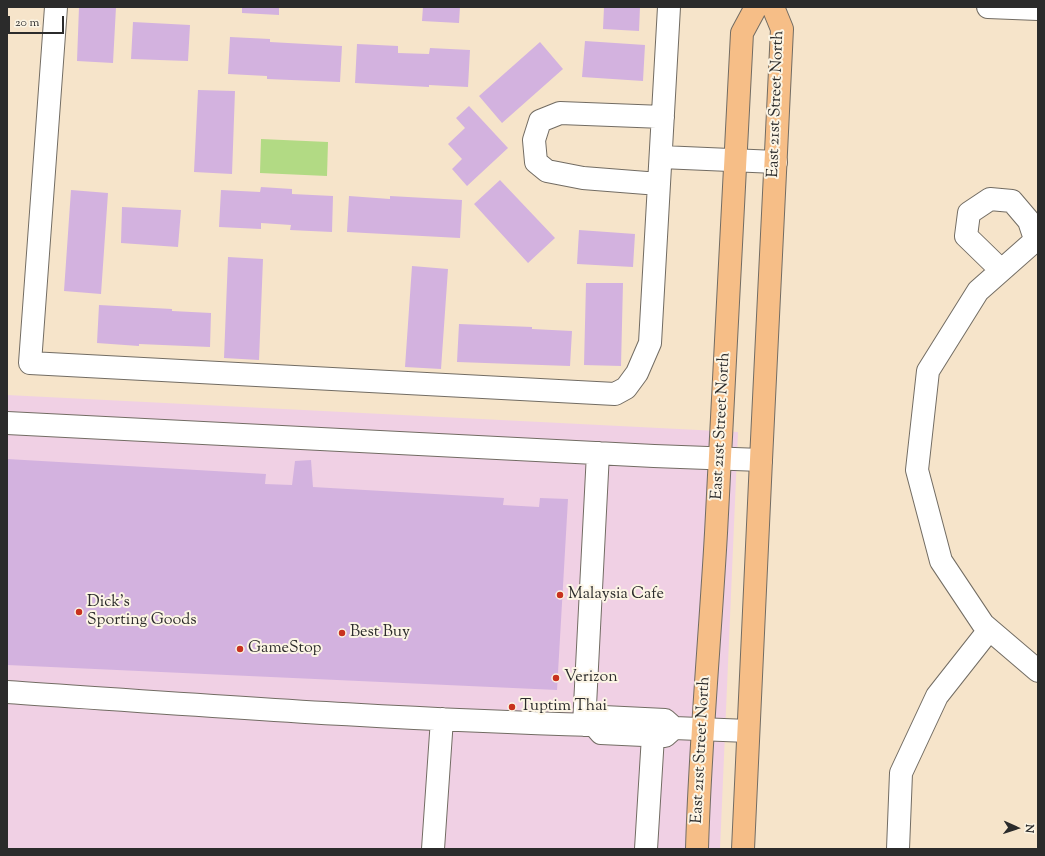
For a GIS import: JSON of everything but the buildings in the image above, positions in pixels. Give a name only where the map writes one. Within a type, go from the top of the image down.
[{"type":"main road","name":"East 21st Street North","points":[[697,849],[702,729],[716,535],[742,33],[756,7]]},
{"type":"main road","name":"East 21st Street North","points":[[743,849],[760,460],[782,29],[773,7]]},
{"type":"street","points":[[56,7],[30,363],[615,394],[626,388],[637,373],[650,343],[669,7]]},
{"type":"street","points":[[988,7],[1038,9]]},
{"type":"street","points":[[659,184],[583,178],[547,171],[536,162],[534,140],[540,121],[560,113],[663,117]]},
{"type":"street","points":[[661,157],[776,162]]},
{"type":"street","points":[[1001,270],[966,236],[969,212],[990,199],[1012,201],[1029,221],[1037,239],[978,291],[928,371],[916,470],[941,560],[983,624],[1038,671]]},
{"type":"street","points":[[7,423],[760,460]]},
{"type":"street","points":[[589,725],[598,453]]},
{"type":"street","points":[[898,849],[901,773],[937,696],[989,630]]},
{"type":"street","points":[[7,692],[376,716],[589,725],[601,733],[653,736],[665,736],[674,728]]},
{"type":"street","points":[[589,725],[603,717],[665,720],[674,728],[748,731]]},
{"type":"street","points":[[433,849],[442,719]]},
{"type":"street","points":[[646,849],[653,736]]},
{"type":"shaded area","points":[[7,395],[738,432],[720,849],[7,849]]},
{"type":"green space","points":[[261,139],[328,142],[327,176],[260,173]]},
{"type":"place","name":"Malaysia Cafe","points":[[560,595]]},
{"type":"place","name":"Dick's Sporting Goods","points":[[79,612]]},
{"type":"place","name":"Best Buy","points":[[342,633]]},
{"type":"place","name":"GameStop","points":[[240,649]]},
{"type":"place","name":"Verizon","points":[[556,678]]},
{"type":"place","name":"Tuptim Thai","points":[[512,707]]}]
